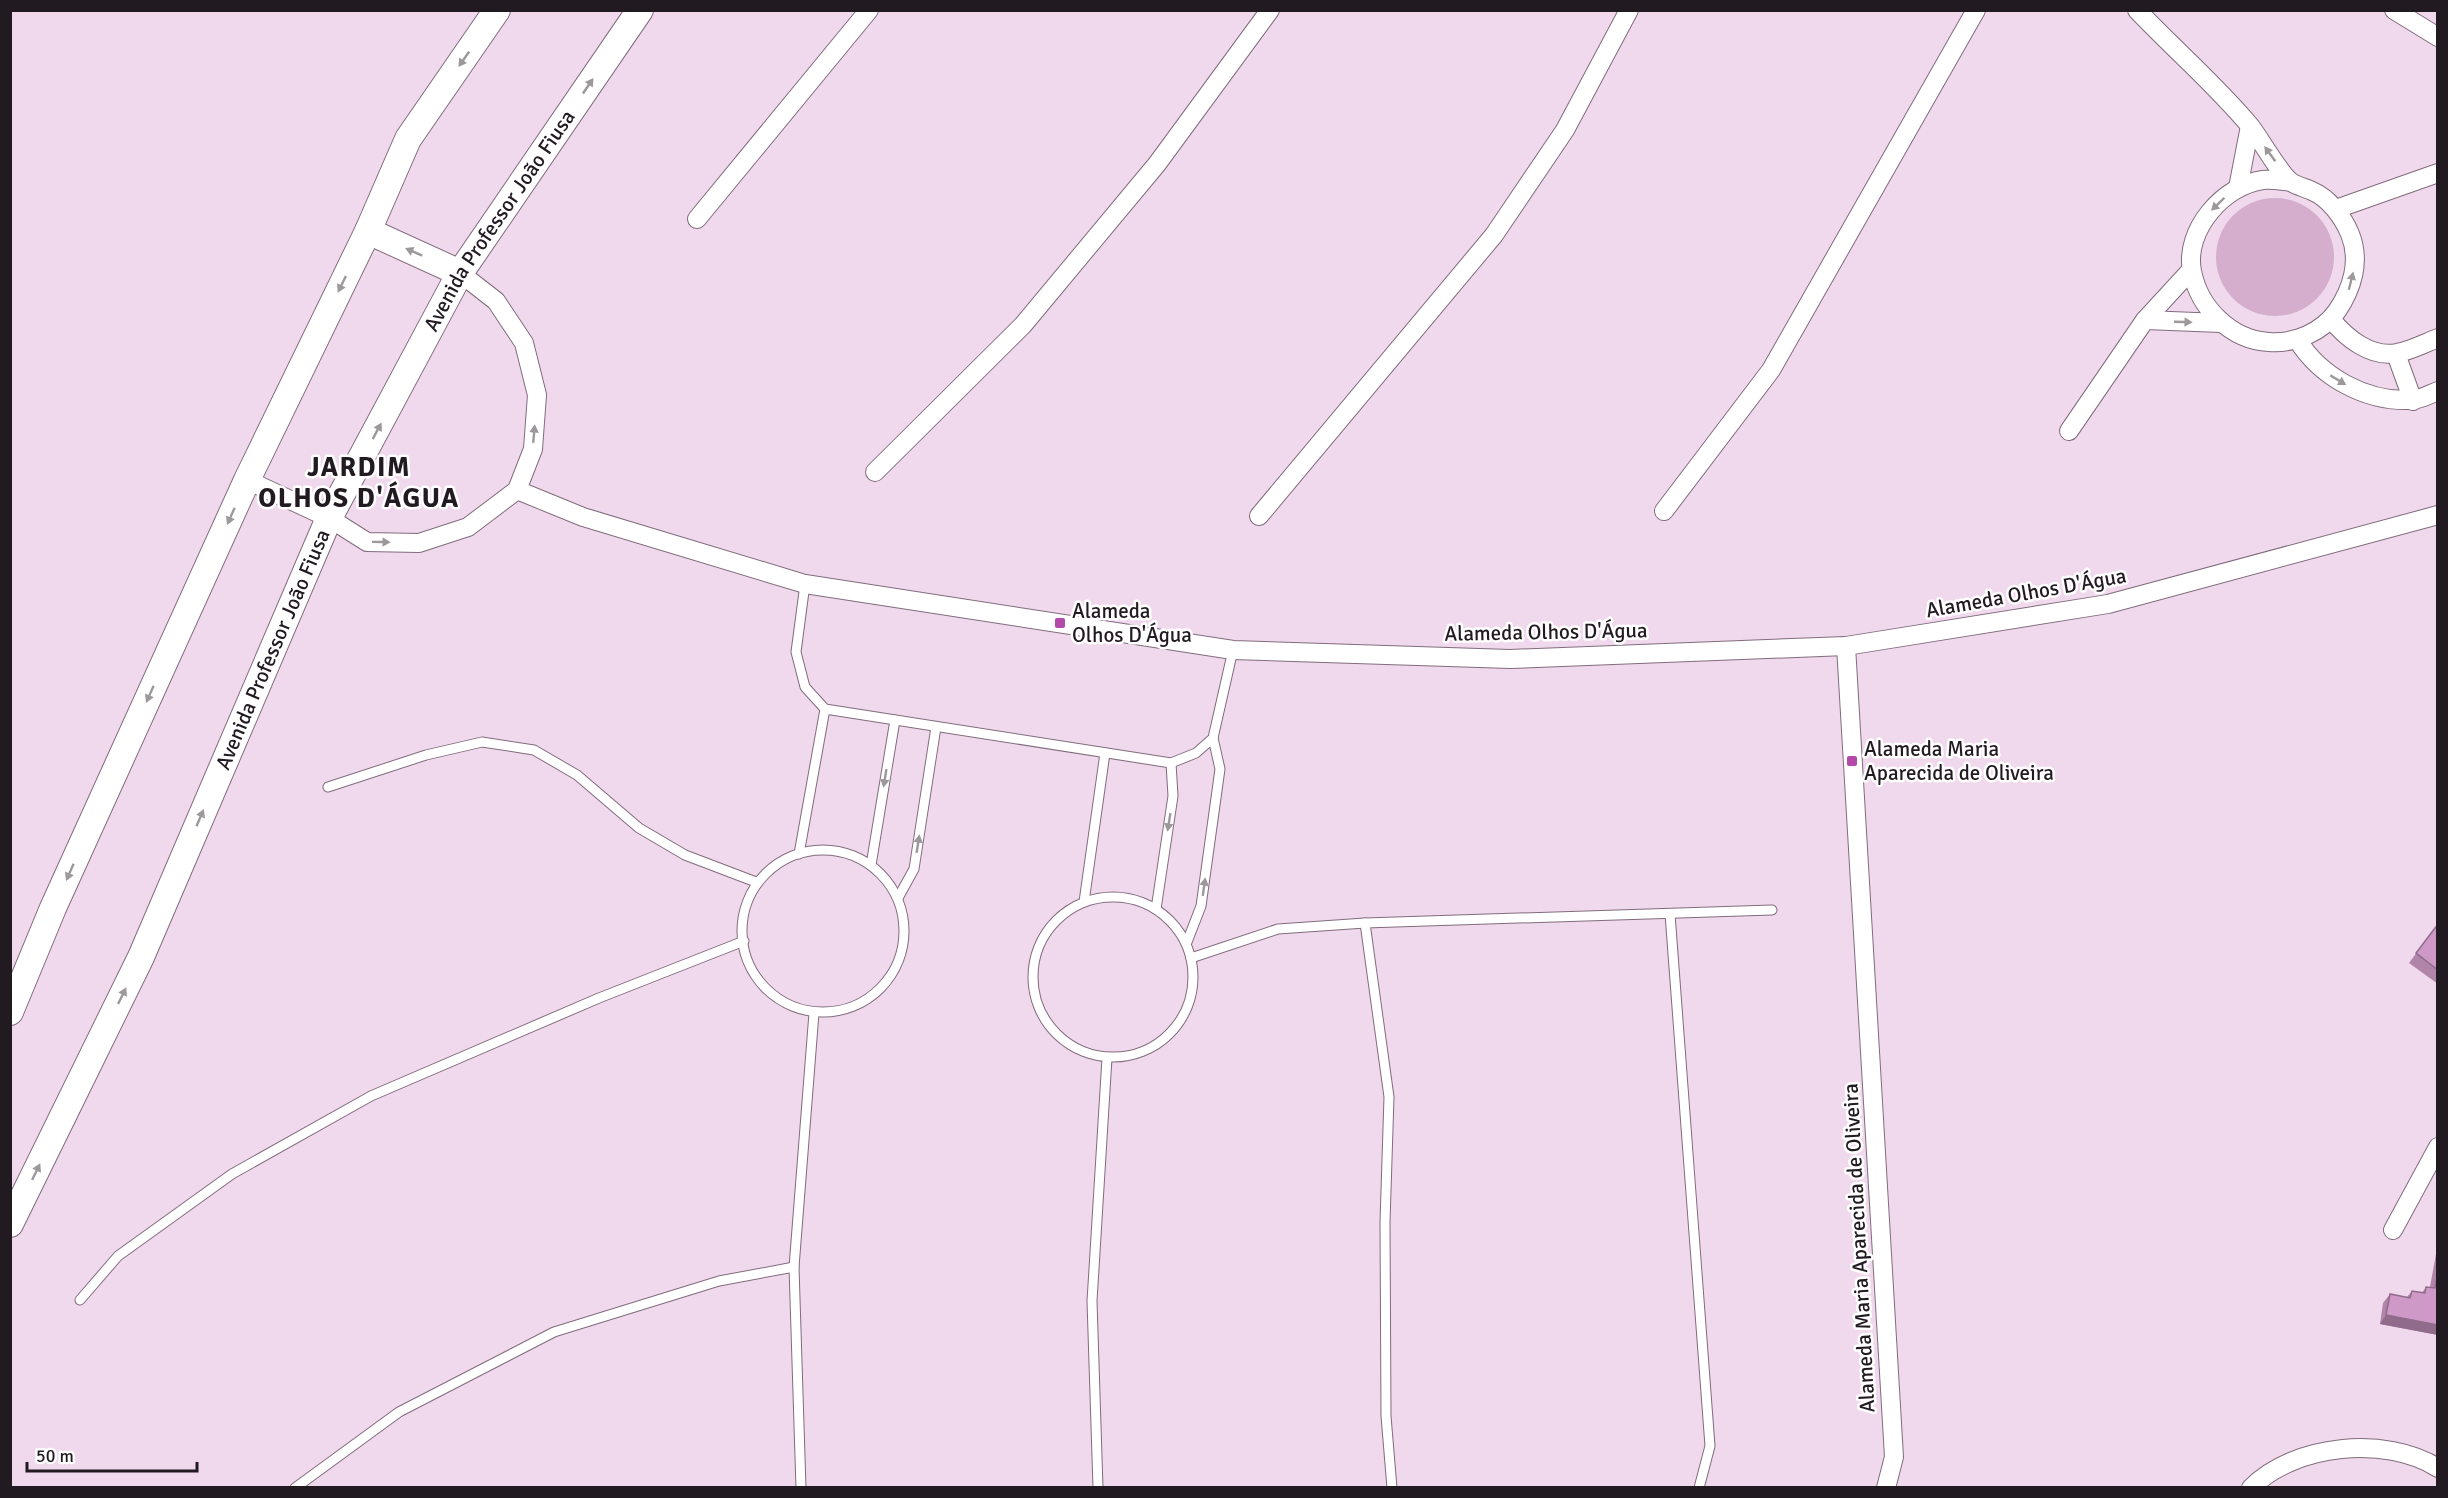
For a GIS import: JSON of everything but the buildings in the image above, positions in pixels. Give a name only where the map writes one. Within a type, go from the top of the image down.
[{"type":"street","points":[[10,1012],[53,908],[247,480],[368,231],[408,139],[497,10]]},
{"type":"street","name":"Avenida Professor João Fiusa","points":[[10,1224],[141,957],[329,518],[460,273],[640,10]]},
{"type":"street","points":[[696,219],[869,10]]},
{"type":"street","points":[[875,472],[1023,325],[1157,164],[1269,10]]},
{"type":"street","points":[[1259,516],[1494,235],[1565,130],[1629,10]]},
{"type":"street","points":[[1664,511],[1771,370],[1976,10]]},
{"type":"street","points":[[2137,10],[2250,126],[2291,182]]},
{"type":"street","points":[[2394,10],[2438,37]]},
{"type":"street","points":[[2238,188],[2250,126]]},
{"type":"street","points":[[2336,209],[2438,173]]},
{"type":"street","points":[[2264,180],[2291,182],[2316,192],[2336,209],[2351,235],[2355,266],[2348,295],[2331,320],[2315,332],[2297,339],[2270,342],[2244,337],[2221,323],[2204,302],[2191,270],[2193,250],[2201,225],[2216,203],[2238,188],[2264,180]]},
{"type":"street","points":[[247,480],[329,518],[367,542],[418,543],[468,527],[517,490],[533,449],[537,395],[524,343],[496,301],[460,273],[368,231]]},
{"type":"street","points":[[2069,430],[2145,320],[2191,270]]},
{"type":"street","points":[[2145,320],[2221,323]]},
{"type":"street","points":[[2331,320],[2348,338],[2370,350],[2396,354],[2438,338]]},
{"type":"street","points":[[2297,339],[2309,358],[2346,385],[2368,393],[2414,401],[2438,391]]},
{"type":"street","points":[[2396,354],[2414,401]]},
{"type":"street","name":"Alameda Olhos D'Água","points":[[517,490],[583,517],[805,584],[1233,650],[1510,659],[1846,646],[2108,604],[2438,515]]},
{"type":"street","name":"Alameda Maria Aparecida de Oliveira","points":[[1846,646],[1894,1456],[1886,1488]]},
{"type":"street","points":[[2393,1230],[2438,1147]]},
{"type":"street","points":[[2251,1488],[2264,1475],[2316,1451],[2374,1448],[2427,1461],[2438,1468]]},
{"type":"lane","points":[[805,584],[796,652],[805,687],[825,710],[1171,763],[1196,753],[1213,738]]},
{"type":"lane","points":[[1187,942],[1201,906],[1220,770],[1213,738],[1233,650]]},
{"type":"lane","points":[[799,854],[825,710]]},
{"type":"lane","points":[[871,865],[895,720]]},
{"type":"lane","points":[[898,898],[914,869],[936,727]]},
{"type":"lane","points":[[328,787],[426,755],[482,742],[534,750],[577,775],[639,828],[685,855],[756,882]]},
{"type":"lane","points":[[1084,902],[1105,753]]},
{"type":"lane","points":[[1156,909],[1173,796],[1171,763]]},
{"type":"lane","points":[[831,849],[871,865],[898,898],[905,940],[890,980],[856,1006],[814,1013],[774,998],[747,964],[741,922],[756,882],[789,856],[831,849]]},
{"type":"lane","points":[[1103,896],[1136,899],[1166,915],[1187,942],[1195,975],[1189,1008],[1169,1036],[1140,1054],[1107,1058],[1075,1048],[1049,1026],[1034,995],[1033,962],[1046,930],[1071,907],[1084,902],[1103,896]]},
{"type":"lane","points":[[1191,958],[1278,929],[1365,923],[1772,910]]},
{"type":"lane","points":[[1670,914],[1710,1446],[1699,1488]]},
{"type":"lane","points":[[1365,923],[1389,1097],[1385,1222],[1386,1416],[1392,1488]]},
{"type":"lane","points":[[80,1300],[118,1256],[232,1174],[371,1096],[599,998],[744,941]]},
{"type":"lane","points":[[801,1488],[794,1267],[814,1013]]},
{"type":"lane","points":[[1098,1488],[1092,1301],[1107,1058]]},
{"type":"lane","points":[[295,1488],[399,1412],[555,1332],[719,1281],[794,1267]]},
{"type":"shaded area","points":[[2275,198],[2298,202],[2317,215],[2330,234],[2334,257],[2330,280],[2317,299],[2298,312],[2275,316],[2252,312],[2233,299],[2220,280],[2216,257],[2220,234],[2233,215],[2252,202]]},
{"type":"place","name":"Alameda Olhos D'Água","points":[[1060,623]]},
{"type":"place","name":"Alameda Maria Aparecida de Oliveira","points":[[1852,761]]},
{"type":"district","name":"JARDIM OLHOS D'ÁGUA","points":[[359,482]]}]
